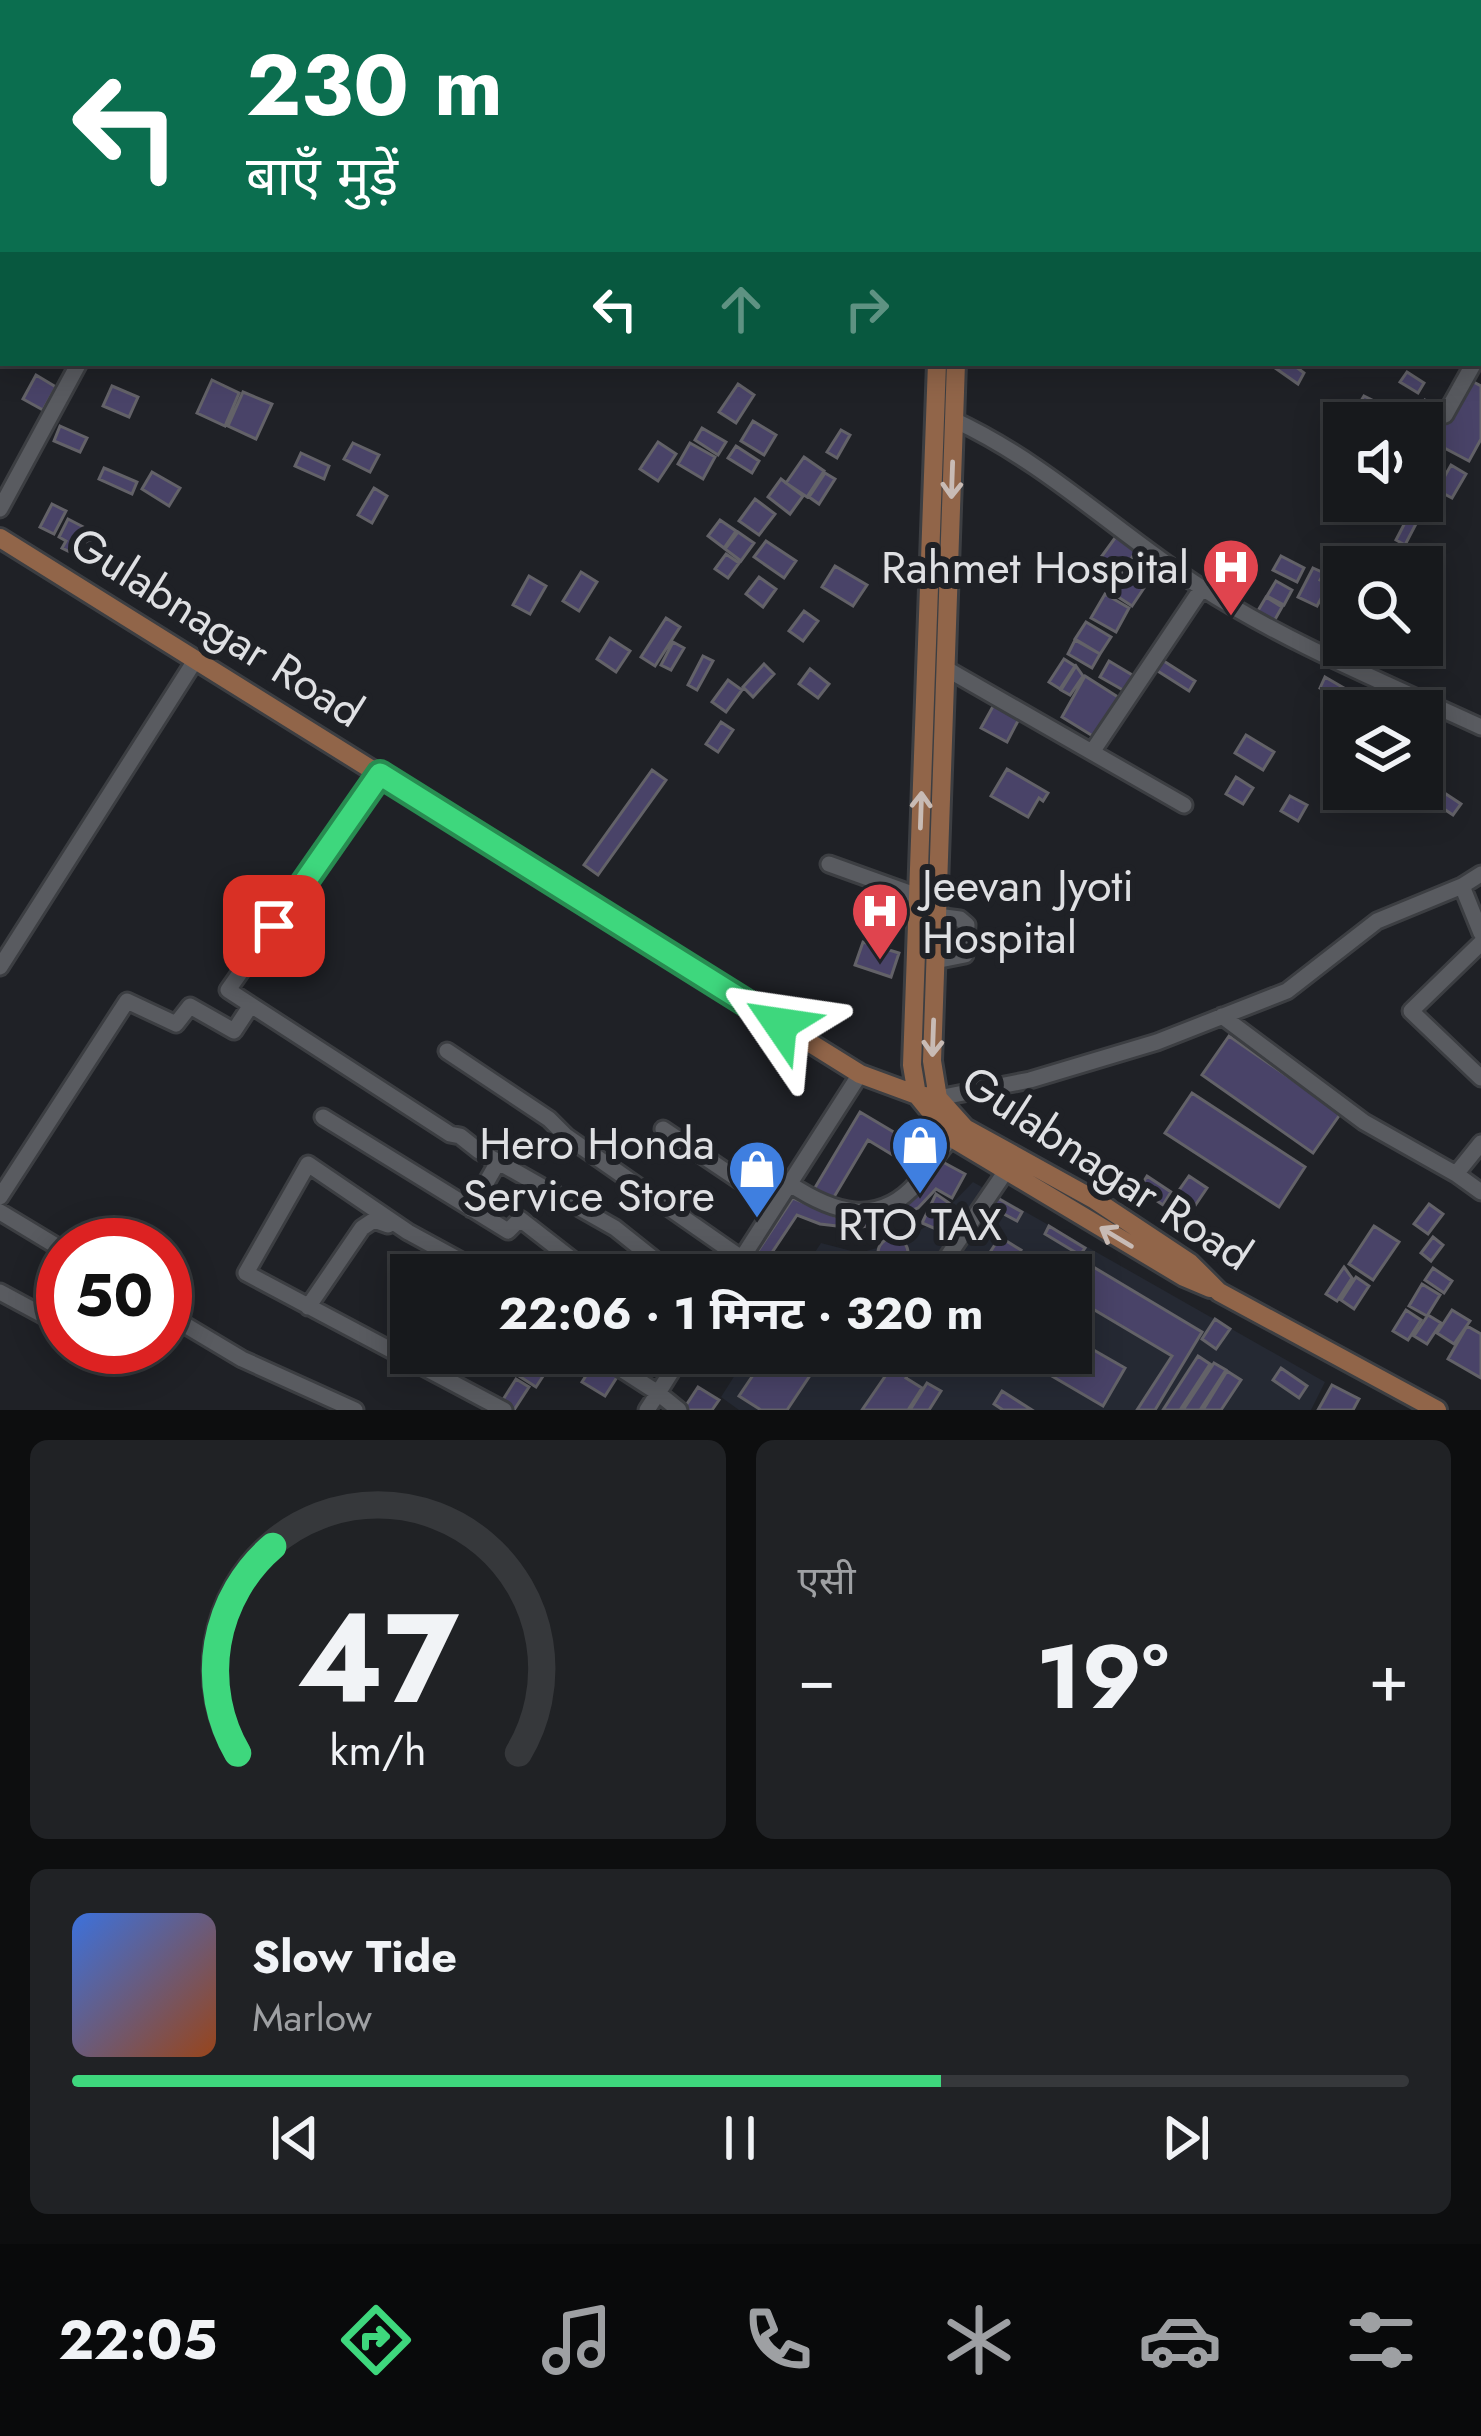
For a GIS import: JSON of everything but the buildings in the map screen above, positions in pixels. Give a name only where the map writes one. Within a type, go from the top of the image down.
[{"type":"main road","points":[[937,366],[912,1065],[916,1095],[952,1138],[1184,1277],[1220,1292]]},
{"type":"main road","points":[[938,1098],[932,1061],[956,366]]},
{"type":"main road","name":"Gulabnagar Road","points":[[0,538],[860,1074],[916,1095],[938,1098],[964,1128],[1095,1200],[1190,1263],[1220,1292],[1437,1410]]},
{"type":"street","points":[[0,509],[77,366]]},
{"type":"street","points":[[1445,415],[1472,366]]},
{"type":"street","points":[[954,420],[1024,458],[1202,588],[1287,636],[1481,727]]},
{"type":"street","points":[[1093,752],[1202,588]]},
{"type":"street","points":[[0,967],[196,659]]},
{"type":"street","points":[[945,668],[1184,805]]},
{"type":"street","points":[[380,774],[229,990],[498,1162],[615,1228],[648,1254]]},
{"type":"street","points":[[830,864],[917,896]]},
{"type":"street","points":[[938,1098],[1030,1080],[1156,1042],[1287,991],[1377,921],[1481,874]]},
{"type":"street","points":[[1462,886],[1481,933]]},
{"type":"street","points":[[935,962],[962,958],[967,936],[965,922],[937,916]]},
{"type":"street","points":[[1481,943],[1412,1011],[1481,1078]]},
{"type":"street","points":[[0,1197],[127,1001],[176,1024],[190,1006],[234,1031],[251,1005]]},
{"type":"street","points":[[1222,1016],[1364,1122],[1481,1192]]},
{"type":"street","points":[[447,1051],[735,1254]]},
{"type":"street","points":[[744,1254],[860,1074]]},
{"type":"street","points":[[323,1117],[508,1231],[520,1219],[565,1254]]},
{"type":"street","points":[[663,1129],[776,1205]]},
{"type":"street","points":[[790,1184],[837,1211],[875,1208],[908,1193],[952,1138]]},
{"type":"street","points":[[1456,1174],[1481,1143]]},
{"type":"street","points":[[471,1209],[498,1162]]},
{"type":"street","points":[[448,1254],[308,1164],[246,1273],[503,1410]]},
{"type":"street","points":[[949,1254],[1006,1171]]},
{"type":"street","points":[[0,1212],[36,1234]]},
{"type":"street","points":[[308,1307],[362,1228],[374,1220],[408,1232]]},
{"type":"street","points":[[0,1292],[36,1311]]},
{"type":"street","points":[[192,1329],[242,1359],[355,1410]]},
{"type":"street","points":[[629,1374],[679,1410]]},
{"type":"street","points":[[646,1410],[670,1374]]},
{"type":"shaded area","points":[[973,1182],[1325,1382],[1311,1410],[739,1410],[721,1397],[736,1374],[1092,1374],[1092,1254],[814,1254],[821,1243],[859,1253],[899,1242],[934,1222]]},
{"type":"place","name":"Rahmet Hospital","points":[[1231,618]]},
{"type":"place","name":"Jeevan Jyoti Hospital","points":[[880,962]]},
{"type":"place","name":"RTO TAX","points":[[920,1196]]},
{"type":"place","name":"Hero Honda Service Store","points":[[757,1220]]},
{"type":"route","points":[[274,926],[380,774],[780,1024]]}]
